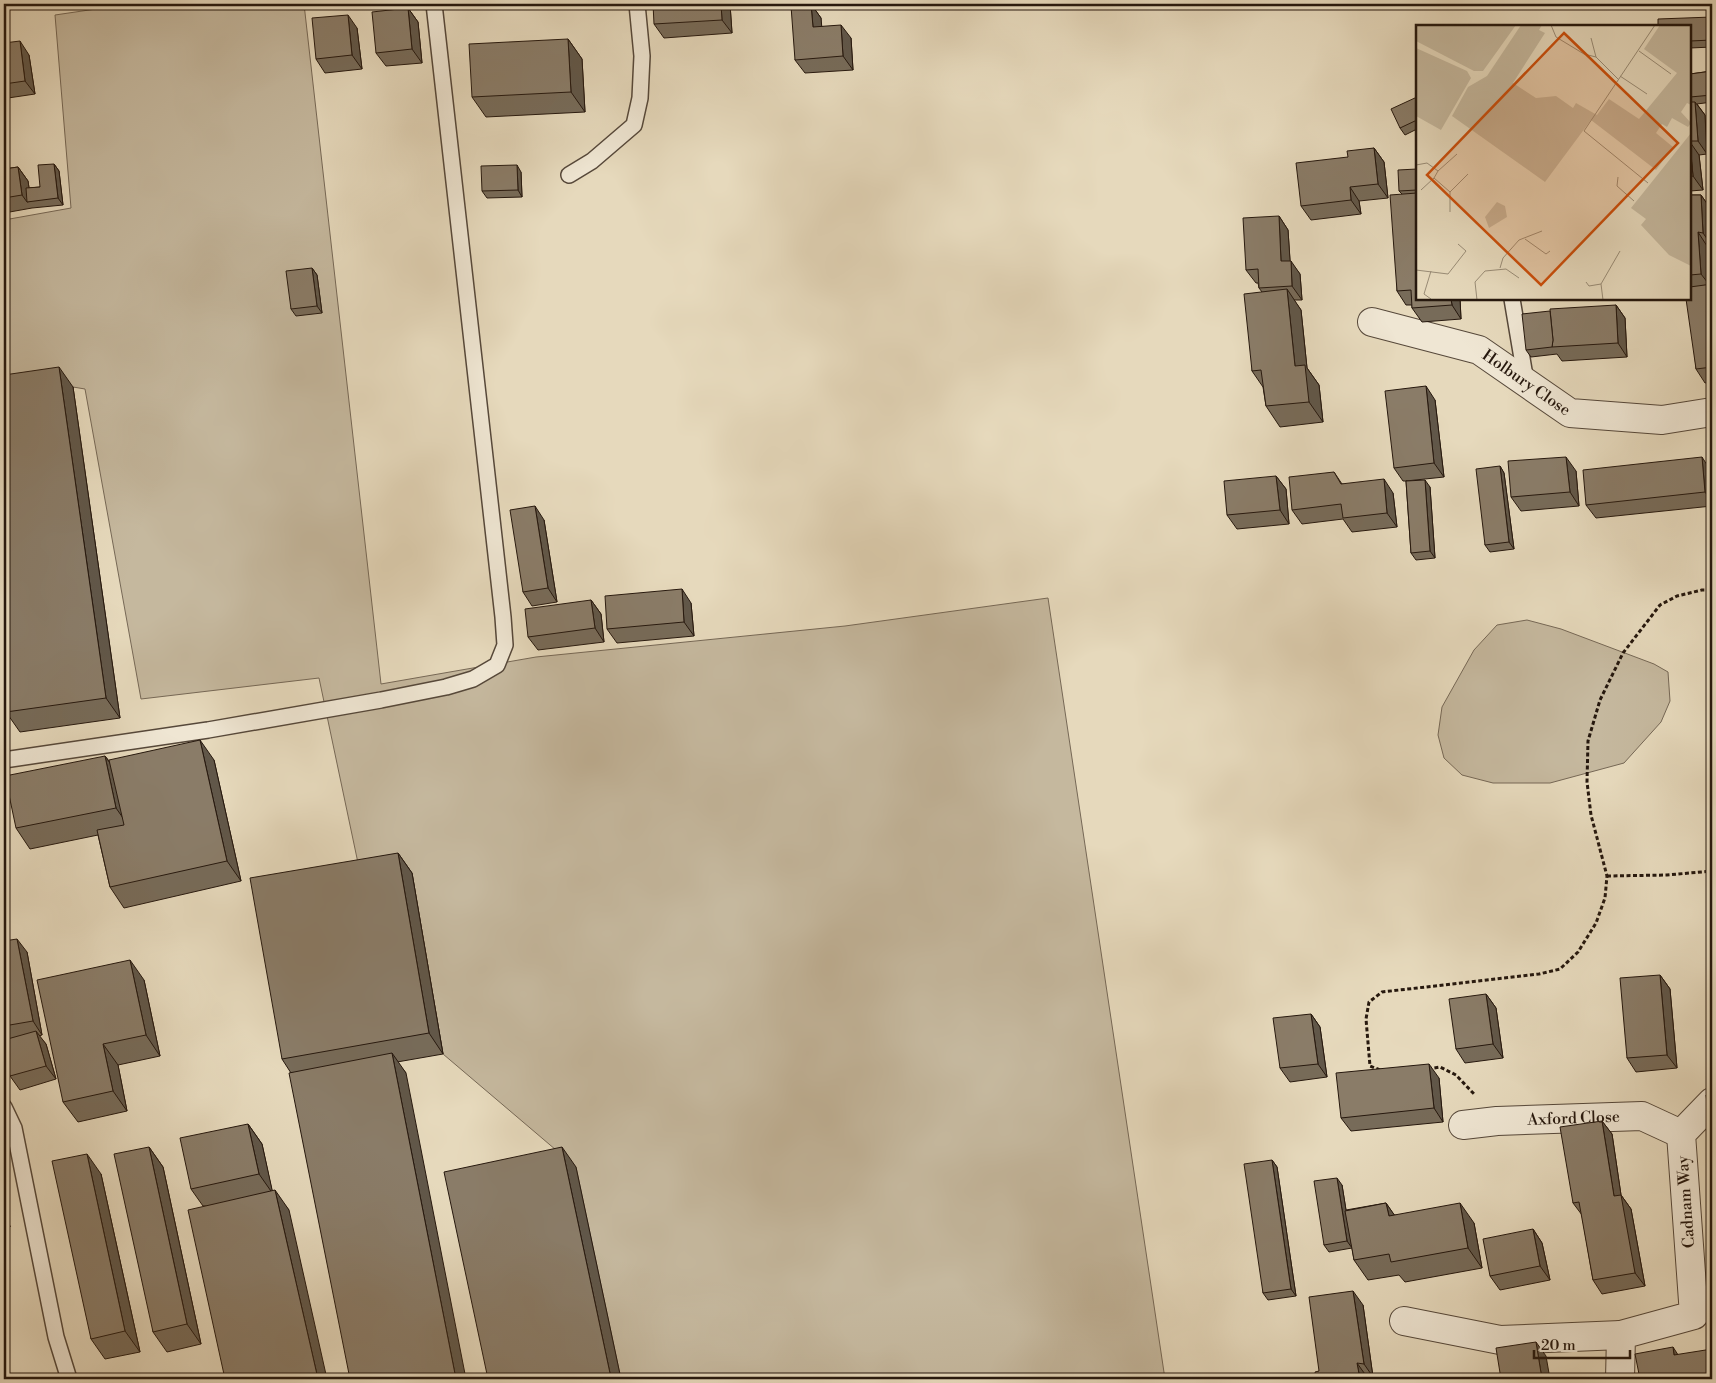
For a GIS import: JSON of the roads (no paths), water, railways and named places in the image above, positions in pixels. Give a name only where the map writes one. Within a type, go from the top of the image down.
[{"type":"street","name":"Holbury Close","points":[[1372,322],[1479,350],[1570,413],[1662,420],[1712,412]]},
{"type":"street","name":"Cadnam Way","points":[[1404,1321],[1500,1340],[1621,1335],[1703,1316],[1681,1134],[1712,1102]]},
{"type":"street","name":"Axford Close","points":[[1463,1126],[1497,1121],[1642,1116],[1681,1134]]},
{"type":"street","points":[[1620,1379],[1621,1335]]},
{"type":"lane","points":[[4,760],[208,730],[390,698],[446,687],[473,679],[497,665],[505,645],[503,617],[434,4]]},
{"type":"lane","points":[[570,174],[592,161],[634,125],[640,98],[642,56],[637,4]]},
{"type":"lane","points":[[1512,300],[1526,382]]},
{"type":"lane","points":[[4,1107],[14,1128],[56,1337],[69,1379]]}]
